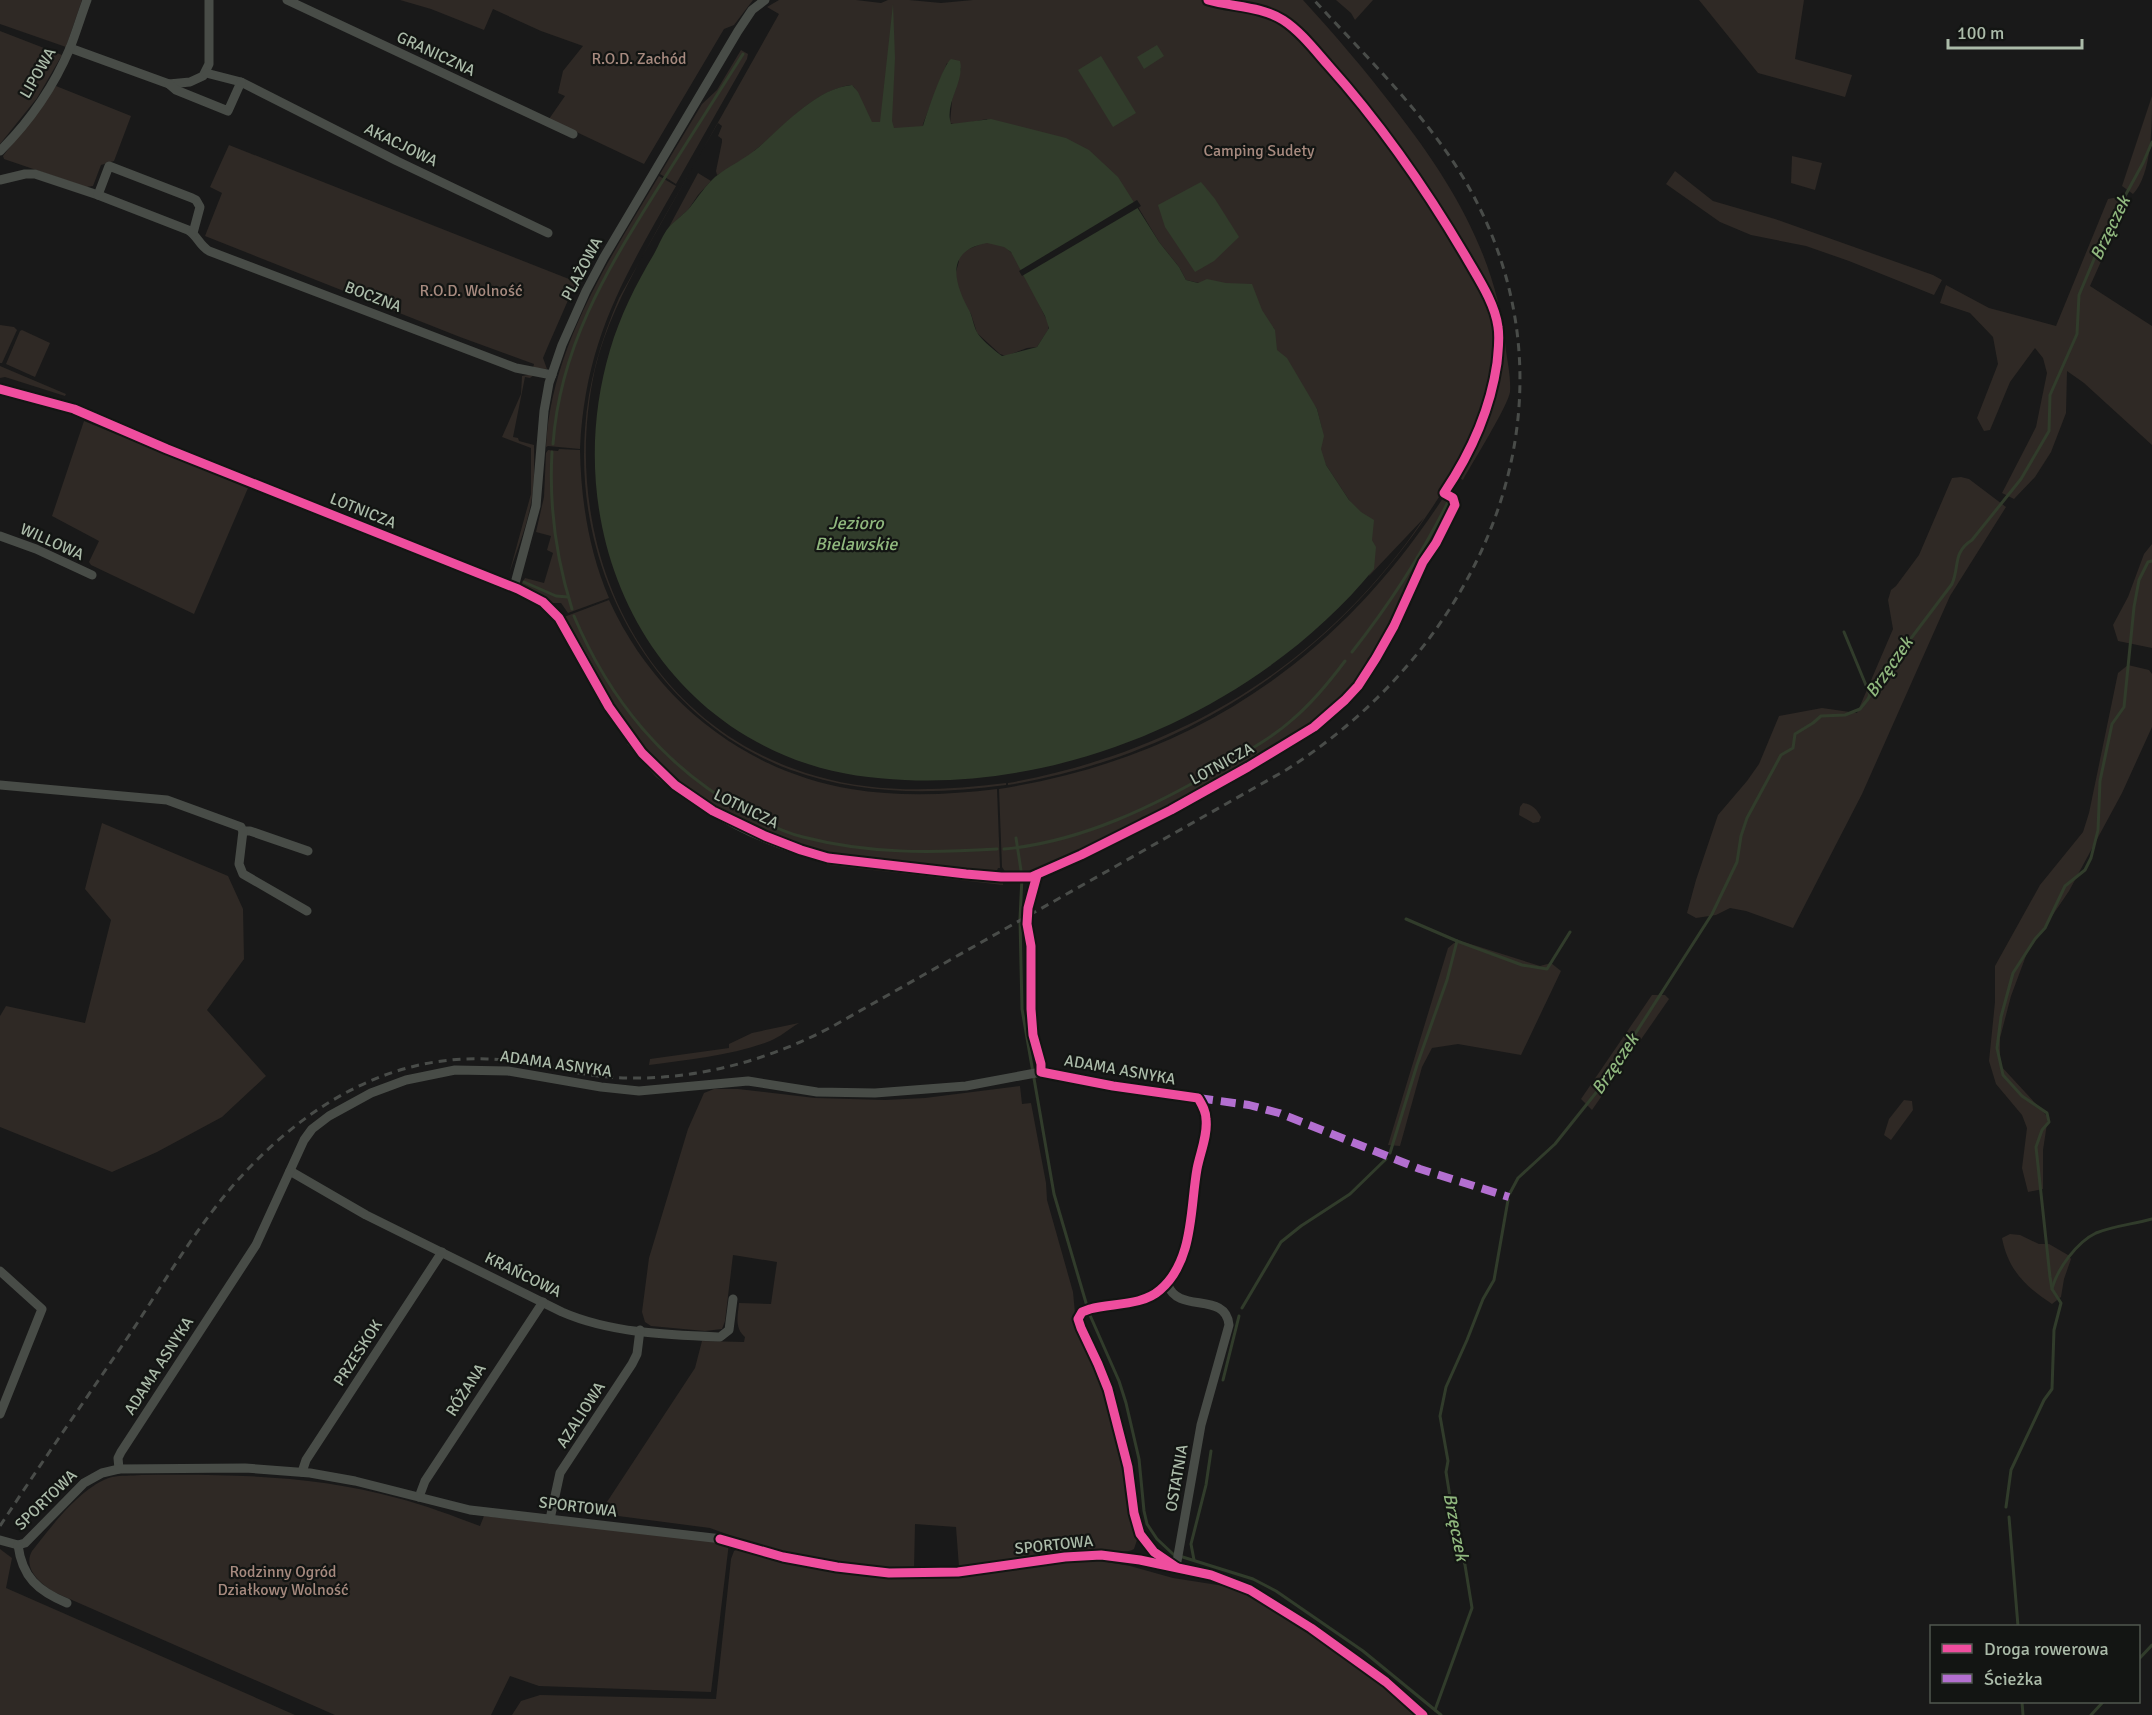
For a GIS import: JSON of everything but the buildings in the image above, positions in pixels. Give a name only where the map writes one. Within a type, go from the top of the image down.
[{"type":"street","name":"LIPOWA","points":[[0,151],[39,104],[70,48],[87,0]]},
{"type":"street","points":[[169,84],[190,82],[206,73],[210,55],[209,0]]},
{"type":"street","name":"GRANICZNA","points":[[287,0],[573,134]]},
{"type":"street","name":"PLAŻOWA","points":[[514,587],[538,499],[542,428],[552,375],[571,324],[602,261],[738,31],[750,14],[765,0]]},
{"type":"street","points":[[70,48],[169,84],[176,90],[228,111],[241,82]]},
{"type":"street","name":"AKACJOWA","points":[[206,73],[241,82],[397,161],[548,233]]},
{"type":"street","points":[[98,195],[109,166],[192,198],[200,207],[193,233]]},
{"type":"street","name":"BOCZNA","points":[[0,180],[35,174],[98,195],[193,233],[201,246],[209,251],[516,368],[552,375]]},
{"type":"street","name":"LOTNICZA","points":[[0,390],[74,409],[167,449],[514,587],[543,602],[559,618],[613,713],[642,753],[675,785],[713,811],[759,834],[825,857],[1016,878],[1034,876],[1171,810],[1314,727],[1345,700],[1377,658],[1423,562],[1436,543],[1455,505]]},
{"type":"street","name":"WILLOWA","points":[[0,536],[36,549],[92,575]]},
{"type":"street","points":[[0,785],[167,800],[241,827],[243,831],[238,864],[243,874],[308,911]]},
{"type":"street","points":[[243,831],[250,831],[308,851]]},
{"type":"street","points":[[1034,876],[1028,908],[1028,924],[1031,946],[1030,1009],[1033,1035],[1041,1064],[1036,1073]]},
{"type":"street","name":"ADAMA ASNYKA","points":[[119,1469],[118,1458],[121,1452],[256,1245],[304,1140],[312,1129],[329,1116],[371,1093],[397,1083],[455,1070],[508,1071],[601,1087],[639,1090],[748,1081],[817,1092],[875,1093],[966,1086],[1036,1073],[1198,1098]]},
{"type":"street","name":"OSTATNIA","points":[[1177,1564],[1200,1432],[1228,1332],[1227,1316],[1223,1311],[1215,1306],[1177,1297],[1168,1285],[1182,1255],[1188,1235],[1206,1128],[1206,1113],[1198,1098]]},
{"type":"street","name":"KRAŃCOWA","points":[[290,1171],[366,1215],[543,1302],[583,1319],[640,1330],[720,1336],[729,1330],[733,1299]]},
{"type":"street","name":"PRZESKOK","points":[[302,1472],[306,1460],[442,1252]]},
{"type":"street","points":[[0,1271],[42,1309],[0,1414]]},
{"type":"street","name":"RÓŻANA","points":[[419,1497],[424,1481],[543,1302]]},
{"type":"street","name":"AZALIOWA","points":[[550,1519],[560,1475],[632,1364],[637,1354],[640,1330]]},
{"type":"street","name":"SPORTOWA","points":[[0,1540],[18,1545],[33,1537],[84,1483],[102,1473],[119,1469],[224,1467],[302,1472],[355,1481],[473,1511],[727,1540],[783,1557],[873,1572],[947,1573],[1090,1555],[1123,1557],[1177,1564],[1227,1580],[1276,1606],[1356,1659],[1423,1715]]},
{"type":"street","points":[[18,1545],[22,1565],[31,1579],[50,1596],[67,1603]]},
{"type":"green space","points":[[0,0],[82,0],[66,47],[0,24]]},
{"type":"green space","name":"R.O.D. Zachód","points":[[400,0],[753,0],[734,25],[724,29],[644,164],[549,119],[565,96],[558,93],[563,71],[583,46],[541,31],[493,9],[484,30],[431,9]]},
{"type":"green space","name":"Camping Sudety","points":[[779,0],[856,0],[881,3],[888,0],[909,0],[941,3],[973,0],[1303,0],[1361,66],[1415,135],[1468,221],[1493,284],[1501,317],[1510,382],[1508,399],[1463,480],[1451,473],[1439,497],[1400,553],[1387,567],[1424,518],[1369,576],[1375,546],[1351,503],[1320,456],[1322,429],[1317,409],[1275,354],[1274,328],[1199,283],[1186,280],[1138,207],[1025,274],[1049,325],[1037,347],[1027,348],[1006,356],[1000,354],[977,333],[971,314],[959,296],[954,279],[959,261],[957,254],[995,238],[1013,254],[1021,269],[987,119],[957,125],[950,123],[952,100],[961,68],[947,63],[923,124],[921,155],[880,123],[870,124],[854,87],[850,85],[836,89],[810,103],[754,151],[753,157],[717,175],[722,142],[718,136],[722,126],[718,123],[700,155],[779,14],[767,7]]},
{"type":"green space","points":[[1336,0],[1373,0],[1355,20],[1351,13]]},
{"type":"green space","points":[[1699,0],[1804,0],[1795,59],[1852,75],[1845,97],[1758,73]]},
{"type":"green space","points":[[0,31],[62,55],[37,98],[0,144]]},
{"type":"green space","points":[[741,50],[748,54],[747,59],[676,184],[660,174],[702,104],[717,90]]},
{"type":"green space","points":[[56,86],[131,116],[114,161],[101,165],[93,186],[86,187],[4,159],[3,156]]},
{"type":"green space","points":[[2152,96],[2150,148],[2144,174],[2133,194],[2122,186]]},
{"type":"green space","name":"R.O.D. Wolność","points":[[229,145],[574,281],[591,255],[543,358],[547,369],[533,368],[534,364],[205,236],[222,193],[210,187]]},
{"type":"green space","points":[[1792,156],[1822,163],[1815,190],[1791,183]]},
{"type":"green space","points":[[1675,171],[1713,201],[1775,219],[1942,280],[1934,295],[1806,246],[1751,235],[1720,222],[1666,184]]},
{"type":"green space","points":[[698,173],[711,181],[688,210],[669,227]]},
{"type":"green space","points":[[659,176],[676,186],[624,280],[610,311],[590,375],[583,410],[580,449],[546,447],[550,410],[571,339],[603,272]]},
{"type":"green space","points":[[2118,197],[2126,206],[2090,286],[2152,326],[2152,445],[2084,383],[2067,371],[2066,413],[2051,452],[2035,477],[2014,499],[2002,493],[2036,427],[2047,373],[2043,358],[2035,348],[2010,382],[1990,430],[1984,431],[1977,418],[1998,364],[1993,337],[1970,313],[1940,303],[1946,285],[1989,308],[2056,326],[2108,199]]},
{"type":"green space","points":[[642,257],[613,315],[600,351],[595,369],[586,434],[589,498],[602,560],[625,618],[658,671],[701,716],[754,751],[816,776],[839,782],[886,788],[934,789],[1006,783],[1006,785],[952,790],[897,791],[844,784],[791,770],[742,747],[699,715],[662,677],[632,634],[609,586],[593,535],[585,483],[585,429],[592,378],[601,346],[619,298]]},
{"type":"green space","points":[[0,325],[14,327],[17,330],[2,363],[0,363]]},
{"type":"green space","points":[[22,330],[50,343],[35,377],[6,364]]},
{"type":"green space","points":[[0,366],[66,394],[65,396],[5,377],[0,378]]},
{"type":"green space","points":[[535,374],[530,378],[525,377],[513,437],[534,445],[534,478],[528,517],[509,574],[531,494],[531,448],[502,437],[521,394],[522,376]]},
{"type":"green space","points":[[84,421],[248,488],[194,614],[91,565],[89,562],[99,541],[52,516]]},
{"type":"green space","points":[[559,449],[580,450],[587,526],[596,562],[609,598],[568,613],[561,603],[551,603],[521,585],[525,578],[544,583],[553,553],[547,550],[551,536],[536,532],[544,497],[546,453],[548,450],[558,451]]},
{"type":"green space","points":[[1952,478],[1969,479],[2006,507],[1950,596],[1862,794],[1793,928],[1746,911],[1730,908],[1716,915],[1696,918],[1687,913],[1718,815],[1759,764],[1779,716],[1822,708],[1857,713],[1893,629],[1888,600],[1891,590],[1919,555]]},
{"type":"green space","points":[[1443,498],[1448,498],[1452,502],[1382,643],[1368,658],[1359,677],[1345,697],[1320,719],[1257,759],[1165,809],[1142,817],[1126,829],[1052,864],[1026,872],[1006,873],[1002,867],[999,789],[1069,774],[1135,754],[1197,727],[1254,693],[1307,654],[1356,608],[1401,556]]},
{"type":"green space","points":[[2152,544],[2152,648],[2118,641],[2113,625],[2128,597],[2144,554]]},
{"type":"green space","points":[[1380,575],[1356,604],[1343,616]]},
{"type":"green space","points":[[609,600],[628,636],[651,669],[677,699],[706,725],[739,747],[774,766],[811,780],[869,792],[924,794],[997,789],[1000,868],[996,873],[830,854],[802,847],[759,830],[710,805],[669,776],[625,725],[564,617]]},
{"type":"green space","points":[[1340,619],[1307,649],[1295,658]]},
{"type":"green space","points":[[1295,658],[1255,688],[1199,722],[1139,749],[1075,770],[1008,785],[1008,783],[1071,769],[1132,749],[1189,724],[1244,694]]},
{"type":"green space","points":[[2128,665],[2149,670],[2152,674],[2152,727],[2122,793],[2069,891],[2027,953],[2011,996],[2000,1038],[2000,1065],[2048,1117],[2043,1150],[2043,1189],[2028,1192],[2022,1168],[2027,1128],[2022,1115],[1996,1084],[1989,1061],[1995,1002],[1995,966],[2040,885],[2083,832],[2118,673]]},
{"type":"green space","points":[[628,743],[645,763],[680,794],[804,855],[1003,881],[1003,885],[829,865],[767,844],[713,817],[680,796],[656,777]]},
{"type":"green space","points":[[1523,803],[1535,809],[1541,817],[1539,822],[1533,823],[1519,815]]},
{"type":"green space","points":[[102,823],[228,876],[243,909],[244,959],[207,1010],[266,1076],[222,1117],[157,1152],[112,1172],[0,1127],[0,1016],[6,1006],[85,1023],[111,920],[85,889]]},
{"type":"green space","points":[[1464,942],[1540,966],[1551,963],[1561,971],[1521,1055],[1458,1044],[1432,1048],[1422,1067],[1400,1146],[1388,1145],[1448,948],[1454,943]]},
{"type":"green space","points":[[1652,995],[1665,995],[1669,999],[1592,1110],[1581,1099]]},
{"type":"green space","points":[[799,1023],[774,1039],[756,1046],[710,1056],[649,1065],[650,1059],[729,1048],[729,1044],[752,1033]]},
{"type":"green space","points":[[1020,1086],[1022,1104],[1031,1103],[1047,1200],[1073,1292],[1076,1324],[1106,1392],[1123,1460],[1137,1540],[1134,1549],[1119,1552],[1089,1550],[959,1567],[956,1527],[915,1524],[914,1569],[859,1567],[770,1550],[710,1528],[603,1514],[603,1508],[695,1368],[702,1341],[744,1342],[745,1337],[738,1325],[739,1303],[771,1304],[777,1262],[733,1255],[722,1329],[705,1331],[651,1326],[645,1322],[642,1312],[649,1258],[688,1129],[704,1093],[714,1089],[738,1089],[815,1098],[885,1100],[925,1098]]},
{"type":"green space","points":[[1904,1100],[1912,1101],[1913,1110],[1891,1140],[1884,1135],[1889,1119]]},
{"type":"green space","points":[[2010,1234],[2020,1235],[2039,1244],[2049,1244],[2071,1259],[2061,1297],[2052,1304],[2026,1284],[2014,1268],[2002,1238]]},
{"type":"green space","name":"Rodzinny Ogród Działkowy Wolność","points":[[206,1475],[302,1480],[366,1490],[397,1498],[480,1526],[484,1516],[729,1543],[711,1692],[539,1686],[510,1676],[491,1715],[335,1715],[56,1593],[35,1576],[30,1564],[32,1551],[78,1498],[100,1482],[112,1477]]},
{"type":"green space","points":[[0,1549],[12,1558],[6,1588],[295,1715],[0,1715]]},
{"type":"green space","points":[[738,1549],[792,1564],[839,1573],[891,1578],[962,1577],[1090,1559],[1130,1566],[1173,1578],[1224,1586],[1247,1595],[1297,1624],[1370,1674],[1417,1715],[512,1715],[521,1701],[540,1695],[716,1699],[731,1559],[734,1551]]},
{"type":"water","name":"Jezioro Bielawskie","points":[[893,4],[895,58],[892,121],[894,128],[923,126],[944,70],[951,59],[960,61],[960,77],[950,108],[951,124],[991,119],[1066,138],[1089,150],[1118,177],[1186,280],[1198,283],[1207,279],[1226,283],[1252,284],[1262,310],[1275,330],[1277,350],[1287,358],[1317,409],[1324,436],[1321,449],[1326,465],[1349,500],[1361,512],[1374,520],[1372,540],[1376,547],[1374,569],[1330,617],[1279,659],[1223,696],[1164,727],[1101,752],[1036,769],[970,779],[905,780],[856,775],[820,768],[748,737],[697,699],[656,652],[625,599],[605,540],[596,478],[597,414],[610,350],[624,313],[669,227],[689,209],[715,177],[754,151],[814,100],[826,93],[852,85],[858,92],[872,122],[880,122]],"holes":[[[987,243],[1004,247],[1011,252],[1049,328],[1037,347],[1002,356],[977,332],[960,291],[956,270],[958,261],[973,247]]]},
{"type":"water","points":[[1157,45],[1164,56],[1144,69],[1137,57]]},
{"type":"water","points":[[1101,56],[1136,113],[1113,127],[1078,70]]},
{"type":"water","points":[[1201,182],[1215,199],[1239,237],[1214,261],[1195,272],[1165,227],[1158,205]]},
{"type":"pier","points":[[1137,200],[1141,206],[1022,276],[1019,271]]},
{"type":"waterway","points":[[553,444],[557,409],[565,376],[588,312],[619,252],[743,54]]},
{"type":"waterway","name":"Brzęczek","points":[[1510,1193],[1518,1178],[1555,1144],[1603,1084],[1712,914],[1737,862],[1741,836],[1747,818],[1781,755],[1793,748],[1795,734],[1821,716],[1845,715],[1860,709],[1868,699],[1883,669],[1912,637],[1952,584],[1957,560],[1962,550],[2021,479],[2049,431],[2050,395],[2077,334],[2079,295],[2100,245],[2117,217],[2152,142]]},
{"type":"waterway","points":[[552,452],[555,531],[572,609]]},
{"type":"waterway","points":[[1352,652],[1404,580],[1448,502]]},
{"type":"waterway","points":[[2006,1507],[2011,1470],[2044,1400],[2052,1389],[2054,1330],[2061,1303],[2052,1289],[2050,1277],[2036,1147],[2042,1130],[2049,1122],[2047,1113],[2022,1096],[2003,1075],[1997,1048],[2001,1017],[2013,973],[2045,928],[2065,886],[2085,870],[2091,858],[2098,830],[2100,781],[2112,724],[2124,707],[2139,580],[2148,562],[2152,561]]},
{"type":"waterway","points":[[524,582],[556,596],[568,597]]},
{"type":"waterway","points":[[574,616],[604,675],[642,728],[689,774],[715,794],[751,815],[795,835],[852,847],[900,851],[997,849]]},
{"type":"waterway","points":[[1844,632],[1870,695]]},
{"type":"waterway","points":[[1004,849],[1061,839],[1089,830],[1144,808],[1196,781],[1285,726],[1327,684],[1345,661]]},
{"type":"waterway","points":[[1016,838],[1022,877],[1020,919],[1022,1009],[1054,1194],[1089,1313],[1119,1381],[1126,1403],[1139,1459],[1147,1524],[1157,1539],[1173,1554],[1253,1579],[1276,1591],[1363,1651],[1435,1710]]},
{"type":"waterway","points":[[1390,1153],[1417,1065],[1447,980],[1457,941],[1406,919]]},
{"type":"waterway","points":[[1457,941],[1522,965],[1547,969],[1570,932]]},
{"type":"waterway","points":[[1242,1308],[1281,1242],[1350,1194],[1386,1159]]},
{"type":"waterway","name":"Brzęczek","points":[[1441,1715],[1435,1710],[1472,1608],[1465,1565],[1455,1528],[1446,1472],[1448,1461],[1440,1416],[1446,1387],[1483,1299],[1494,1280],[1508,1200]]},
{"type":"waterway","points":[[2052,1289],[2058,1273],[2069,1257],[2089,1237],[2109,1229],[2152,1219]]},
{"type":"waterway","points":[[1223,1380],[1239,1316]]},
{"type":"waterway","points":[[1194,1560],[1191,1544],[1206,1485],[1211,1451]]},
{"type":"waterway","points":[[2009,1517],[2018,1625]]},
{"type":"waterway","points":[[2140,1658],[2152,1645]]},
{"type":"waterway","points":[[2022,1703],[2023,1715]]},
{"type":"waterway","points":[[2091,1715],[2102,1703]]},
{"type":"railway","points":[[0,1526],[218,1204],[251,1166],[275,1143],[301,1121],[329,1103],[388,1074],[420,1065],[453,1060],[501,1060],[598,1076],[629,1078],[690,1074],[750,1061],[779,1051],[835,1025],[1286,770],[1355,719],[1414,658],[1461,590],[1496,516],[1516,438],[1519,357],[1505,274],[1472,193],[1439,141],[1419,116],[1378,68],[1314,0]]},
{"type":"marked path","points":[[1198,1098],[1249,1105],[1279,1113],[1420,1169],[1509,1197]]},
{"type":"cycle path","points":[[0,389],[74,409],[167,449],[518,589],[543,602],[559,618],[609,707],[642,753],[675,785],[713,811],[765,836],[828,858],[966,874],[1031,877],[1171,810],[1248,767],[1314,727],[1345,700],[1358,686],[1376,658],[1394,626],[1423,562],[1436,543],[1455,505],[1453,498],[1444,493],[1471,447],[1490,398],[1494,381],[1499,336],[1490,300],[1435,207],[1384,134],[1348,87],[1289,24],[1274,15],[1256,9],[1208,0]]},
{"type":"cycle path","points":[[1037,875],[1028,908],[1027,924],[1031,946],[1033,1035],[1041,1072],[1113,1086],[1198,1098],[1204,1108],[1206,1131],[1197,1169],[1189,1233],[1185,1249],[1171,1278],[1160,1290],[1145,1299],[1090,1309],[1082,1312],[1078,1319],[1108,1389],[1128,1467],[1134,1513],[1140,1534],[1154,1552],[1176,1567]]},
{"type":"cycle path","points":[[720,1539],[783,1557],[837,1567],[889,1573],[958,1572],[1065,1557],[1101,1555],[1140,1560],[1211,1575],[1250,1590],[1311,1628],[1386,1682],[1423,1715]]}]
